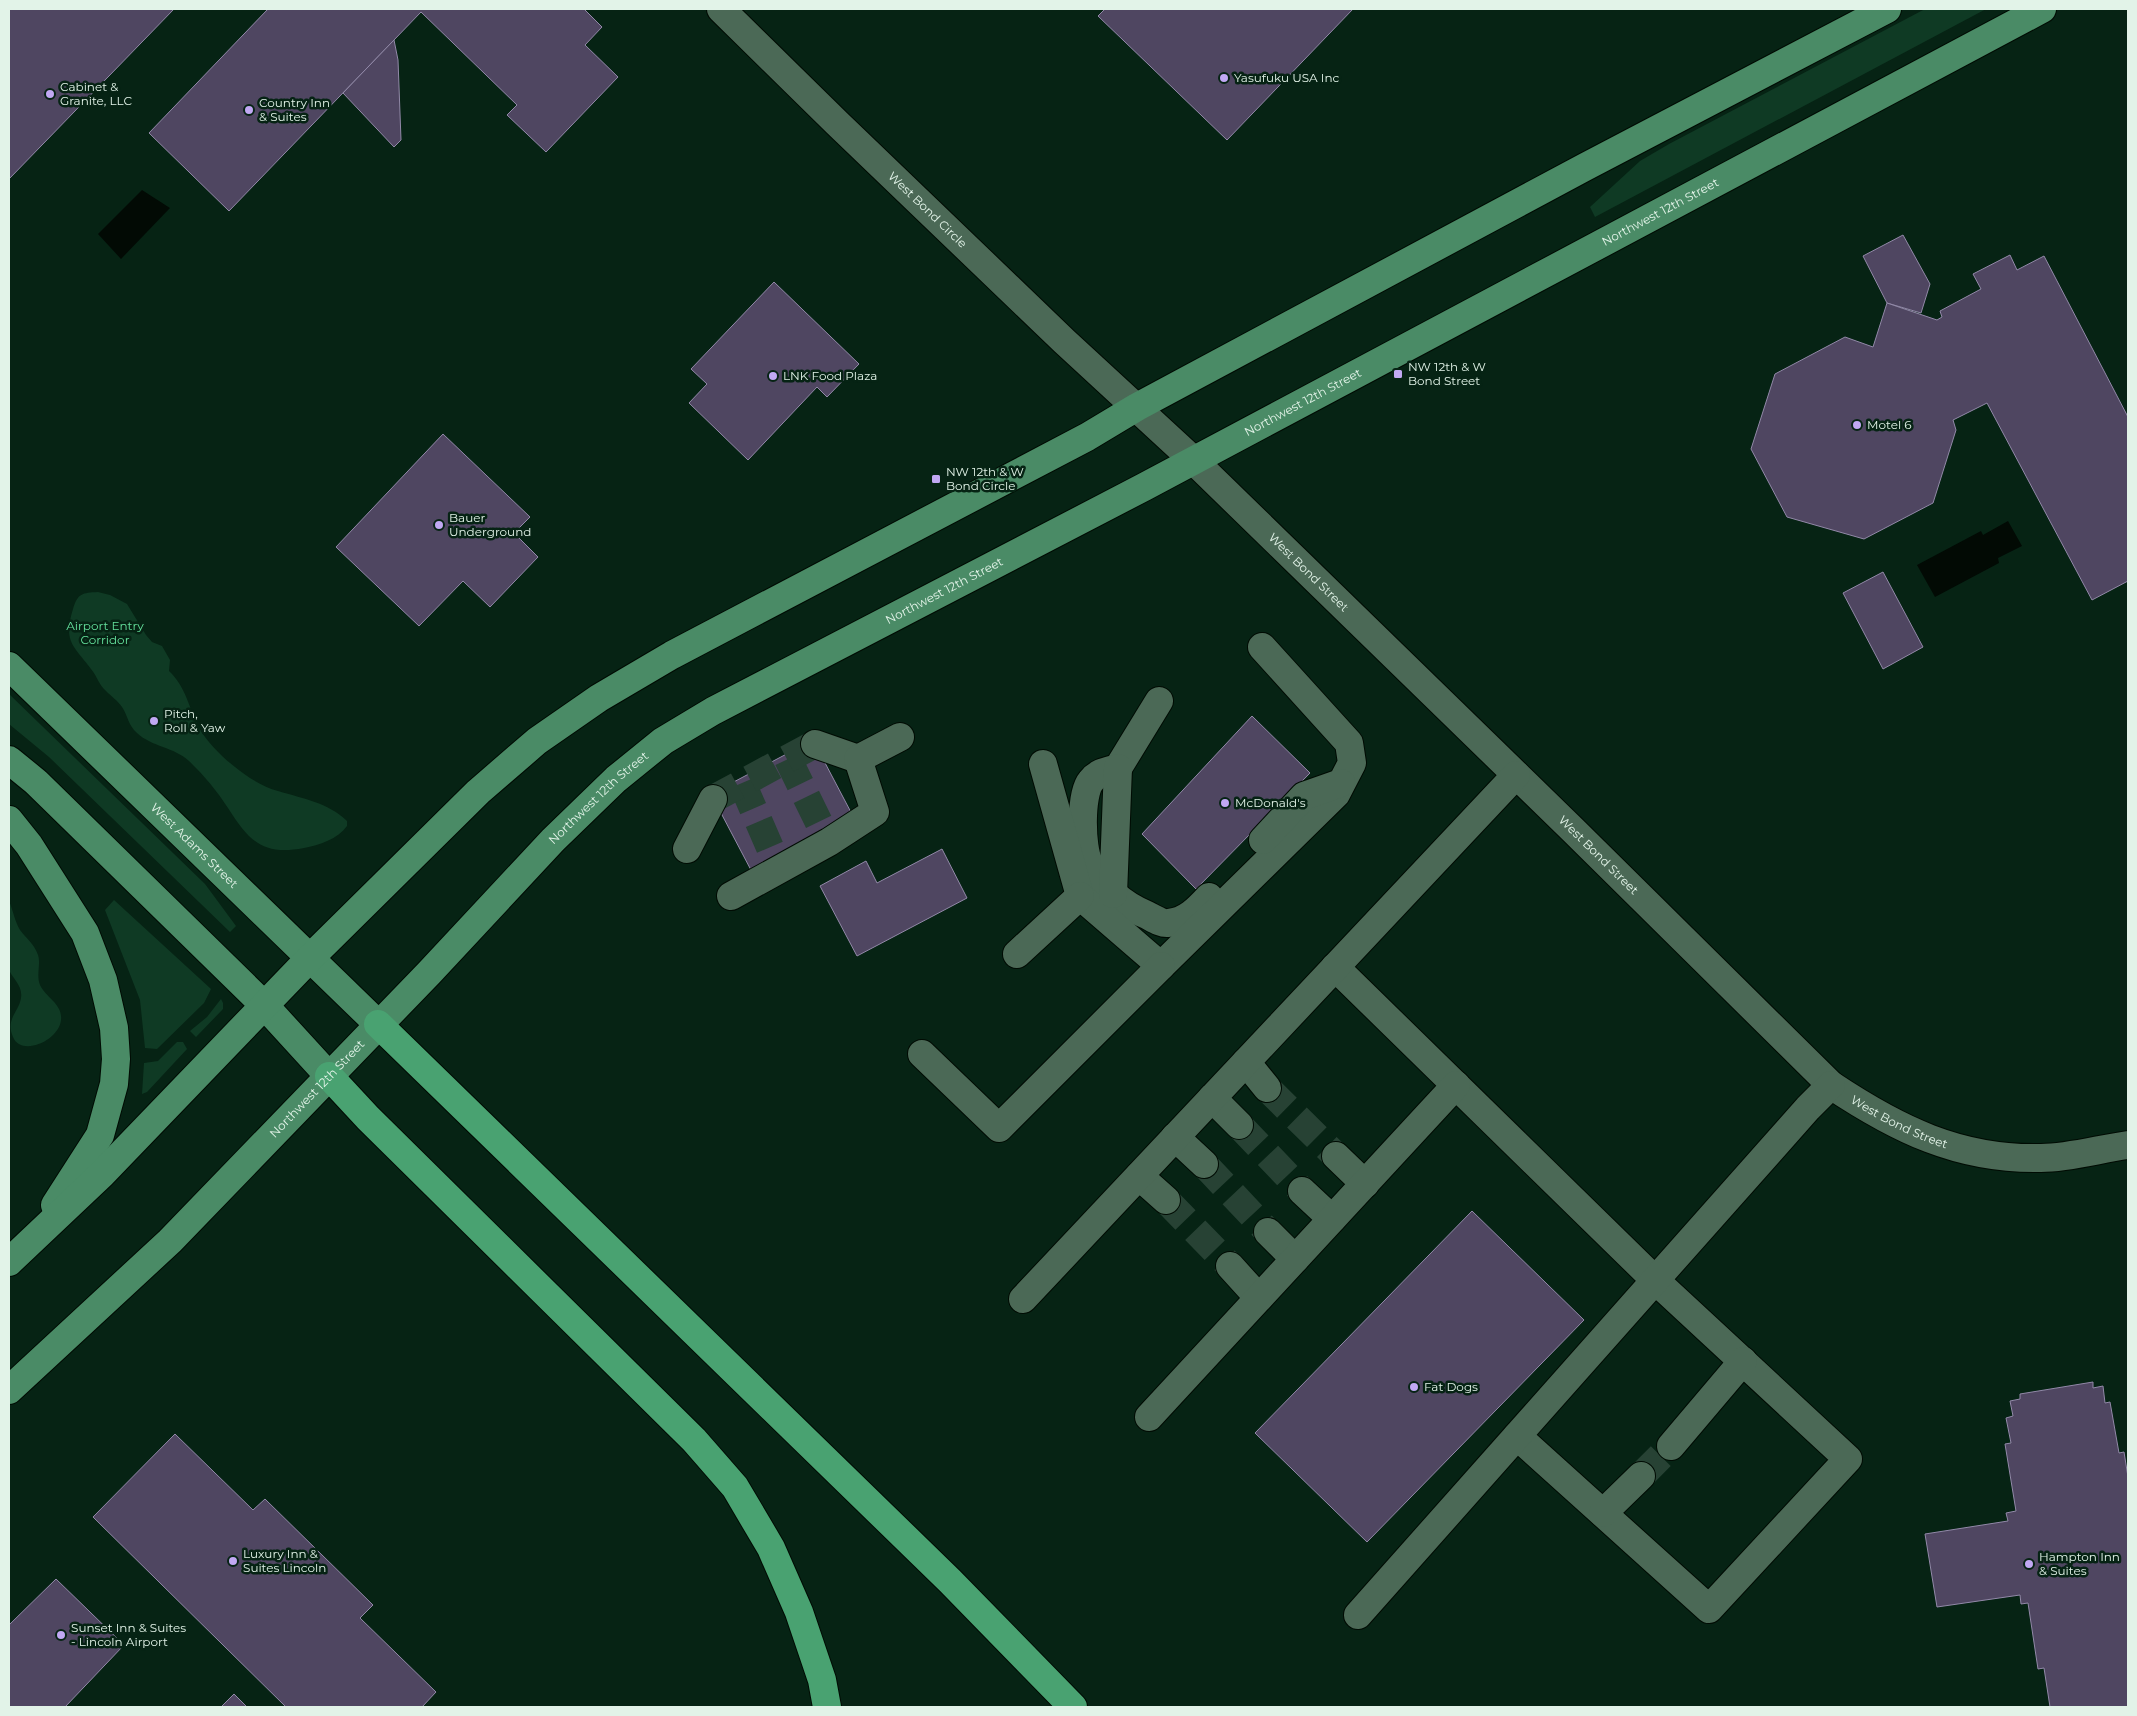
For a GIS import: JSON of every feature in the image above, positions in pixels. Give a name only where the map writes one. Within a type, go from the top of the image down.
[{"type":"highway","points":[[378,1024],[950,1581],[1073,1707]]},
{"type":"highway","points":[[329,1076],[368,1118],[694,1440],[735,1487],[771,1548],[798,1612],[822,1680],[827,1707]]},
{"type":"main road","points":[[9,1262],[102,1174],[310,958],[478,792],[537,741],[599,698],[672,655],[1087,437],[1137,407],[1585,167],[1887,9]]},
{"type":"main road","name":"Northwest 12th Street","points":[[9,1390],[170,1241],[429,973],[553,840],[616,778],[663,742],[713,711],[950,590],[2042,9]]},
{"type":"main road","name":"West Adams Street","points":[[9,666],[378,1024]]},
{"type":"main road","points":[[9,760],[36,782],[265,1006],[329,1076]]},
{"type":"main road","points":[[9,820],[29,845],[58,888],[85,933],[103,980],[114,1028],[116,1059],[114,1084],[100,1135],[35,1239]]},
{"type":"street","name":"West Bond Circle","points":[[720,9],[1064,341],[1137,407]]},
{"type":"street","name":"West Bond Street","points":[[1137,407],[1516,775],[1831,1085],[1866,1108],[1912,1133],[1963,1150],[2002,1157],[2042,1158],[2072,1155],[2128,1145]]},
{"type":"street","points":[[922,1054],[999,1128],[1336,794],[1352,763],[1349,743],[1262,647]]},
{"type":"street","points":[[1159,701],[1118,768],[1102,772],[1090,782],[1086,794],[1082,831],[1088,860],[1098,877],[1112,894],[1141,913],[1166,924],[1180,920],[1195,912],[1304,796],[1341,783]]},
{"type":"street","points":[[815,744],[858,759],[900,737]]},
{"type":"street","points":[[731,896],[777,864],[875,812],[858,759]]},
{"type":"street","points":[[1043,764],[1080,896],[1161,966]]},
{"type":"street","points":[[1023,1299],[1516,775]]},
{"type":"street","points":[[686,849],[713,799]]},
{"type":"street","points":[[1017,954],[1080,896]]},
{"type":"street","points":[[1336,967],[1656,1281],[1848,1459],[1709,1609],[1517,1436]]},
{"type":"street","points":[[1246,1062],[1267,1088]]},
{"type":"street","points":[[1149,1418],[1456,1085]]},
{"type":"street","points":[[1358,1615],[1808,1108],[1831,1085]]},
{"type":"street","points":[[1212,1098],[1239,1125]]},
{"type":"street","points":[[1175,1137],[1204,1164]]},
{"type":"street","points":[[1336,1156],[1365,1184]]},
{"type":"street","points":[[1139,1176],[1166,1200]]},
{"type":"street","points":[[1302,1191],[1332,1219]]},
{"type":"street","points":[[1268,1232],[1295,1259]]},
{"type":"street","points":[[1230,1266],[1259,1298]]},
{"type":"street","points":[[1671,1446],[1743,1361]]},
{"type":"street","points":[[1603,1513],[1641,1476]]},
{"type":"green space","points":[[1925,9],[1986,9],[1595,217],[1590,207],[1640,161]]},
{"type":"green space","name":"Airport Entry Corridor","points":[[98,592],[110,595],[127,604],[146,635],[152,642],[162,646],[170,660],[169,671],[183,691],[199,728],[220,754],[240,771],[261,784],[331,809],[347,821],[347,826],[343,831],[328,841],[304,848],[278,850],[267,848],[250,837],[215,789],[189,761],[177,753],[143,738],[137,733],[122,707],[104,689],[75,648],[70,636],[70,620],[77,600],[81,595]]},
{"type":"green space","points":[[9,694],[205,884],[236,926],[230,932],[49,757],[9,724]]},
{"type":"green space","points":[[114,900],[211,989],[204,1003],[157,1049],[145,1048],[140,1000],[105,910]]},
{"type":"green space","points":[[9,901],[18,927],[37,951],[40,985],[57,1005],[61,1014],[59,1028],[54,1034],[47,1040],[31,1046],[17,1043],[11,1031],[11,1020],[20,1003],[21,990],[8,966]]},
{"type":"green space","points":[[221,999],[223,1009],[196,1037],[190,1031],[207,1017]]},
{"type":"green space","points":[[177,1042],[183,1042],[187,1049],[147,1092],[142,1094],[144,1063],[158,1061]]},
{"type":"shaded area","points":[[142,190],[170,208],[121,259],[98,234]]},
{"type":"shaded area","points":[[2008,521],[2022,546],[1998,558],[1999,563],[1935,597],[1917,565],[1981,531],[1983,535]]},
{"type":"building","name":"Cabinet & Granite, LLC","points":[[9,9],[174,9],[9,179]]},
{"type":"building","name":"Country Inn & Suites","points":[[268,9],[584,9],[602,27],[585,45],[618,77],[546,152],[507,115],[517,105],[421,12],[229,211],[149,133]]},
{"type":"building","name":"Yasufuku USA Inc","points":[[1105,9],[1353,9],[1227,140],[1098,16]]},
{"type":"building","points":[[394,40],[398,60],[401,140],[394,147],[343,93]]},
{"type":"building","points":[[1903,235],[1930,284],[1921,313],[1887,303],[1863,256]]},
{"type":"building","name":"Motel 6","points":[[2010,255],[2017,270],[2044,256],[2128,417],[2128,581],[2092,600],[1987,403],[1953,420],[1956,430],[1933,503],[1864,539],[1787,517],[1751,449],[1775,374],[1845,337],[1873,347],[1887,303],[1937,320],[1942,317],[1940,311],[1981,289],[1973,274]]},
{"type":"building","name":"LNK Food Plaza","points":[[774,282],[859,364],[827,397],[817,387],[748,460],[689,403],[707,384],[691,369]]},
{"type":"building","name":"Bauer Underground","points":[[443,434],[530,517],[514,533],[538,557],[490,607],[463,581],[419,626],[336,547]]},
{"type":"building","points":[[1883,572],[1923,647],[1883,669],[1843,593]]},
{"type":"building","name":"McDonald's","points":[[1252,716],[1310,773],[1196,889],[1142,834]]},
{"type":"building","points":[[813,740],[854,818],[752,872],[711,794]]},
{"type":"building","points":[[942,849],[967,898],[857,956],[820,886],[866,861],[877,883]]},
{"type":"building","points":[[1472,1211],[1584,1320],[1367,1542],[1255,1433]]},
{"type":"building","name":"Hampton Inn & Suites","points":[[2093,1382],[2093,1388],[2103,1386],[2105,1403],[2110,1402],[2119,1453],[2124,1452],[2128,1477],[2128,1707],[2050,1707],[2044,1668],[2038,1669],[2028,1603],[2021,1604],[2020,1595],[1937,1607],[1925,1534],[2008,1521],[2006,1513],[2016,1511],[2005,1444],[2011,1443],[2006,1418],[2013,1416],[2010,1401],[2020,1399],[2020,1394]]},
{"type":"building","name":"Luxury Inn & Suites Lincoln","points":[[175,1434],[253,1510],[265,1499],[373,1605],[360,1618],[436,1692],[422,1707],[286,1707],[93,1517]]},
{"type":"building","name":"Sunset Inn & Suites - Lincoln Airport","points":[[56,1579],[124,1645],[65,1707],[9,1707],[9,1625]]},
{"type":"building","points":[[234,1694],[247,1707],[221,1707]]},
{"type":"tunnel","points":[[713,799],[815,744]]},
{"type":"tunnel","points":[[788,759],[824,833]]},
{"type":"tunnel","points":[[742,783],[775,859]]},
{"type":"tunnel","points":[[1267,1088],[1336,1156]]},
{"type":"tunnel","points":[[1239,1125],[1302,1191]]},
{"type":"tunnel","points":[[1204,1164],[1268,1232]]},
{"type":"tunnel","points":[[1166,1200],[1230,1266]]},
{"type":"tunnel","points":[[1641,1476],[1671,1446]]},
{"type":"place","name":"Yasufuku USA Inc","points":[[1224,78]]},
{"type":"place","name":"Cabinet & Granite, LLC","points":[[50,94]]},
{"type":"place","name":"Country Inn & Suites","points":[[249,110]]},
{"type":"place","name":"NW 12th & W Bond Street","points":[[1398,374]]},
{"type":"place","name":"LNK Food Plaza","points":[[773,376]]},
{"type":"place","name":"Motel 6","points":[[1857,425]]},
{"type":"place","name":"NW 12th & W Bond Circle","points":[[936,479]]},
{"type":"place","name":"Bauer Underground","points":[[439,525]]},
{"type":"place","name":"Pitch, Roll & Yaw","points":[[154,721]]},
{"type":"place","name":"McDonald's","points":[[1225,803]]},
{"type":"place","name":"Fat Dogs","points":[[1414,1387]]},
{"type":"place","name":"Luxury Inn & Suites Lincoln","points":[[233,1561]]},
{"type":"place","name":"Hampton Inn & Suites","points":[[2029,1564]]},
{"type":"place","name":"Sunset Inn & Suites - Lincoln Airport","points":[[61,1635]]}]
